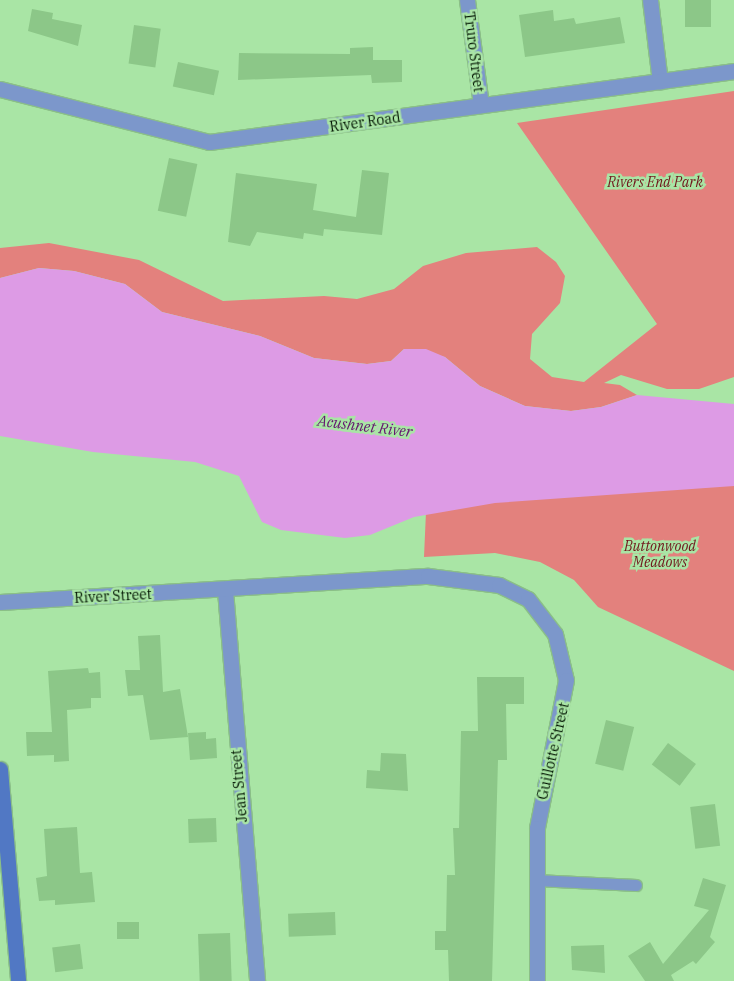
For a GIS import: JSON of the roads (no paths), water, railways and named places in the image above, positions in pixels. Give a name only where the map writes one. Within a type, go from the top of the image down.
[{"type":"street","name":"Truro Street","points":[[467,0],[481,105]]},
{"type":"street","points":[[650,0],[660,81]]},
{"type":"street","name":"River Road","points":[[0,89],[209,142],[734,70]]},
{"type":"street","name":"Guillotte Street","points":[[225,590],[428,576],[499,585],[528,599],[555,634],[566,680],[540,807],[536,880],[537,981]]},
{"type":"street","name":"River Street","points":[[0,602],[225,590]]},
{"type":"street","name":"Jean Street","points":[[225,590],[256,981]]},
{"type":"street","points":[[0,777],[6,906],[18,981]]},
{"type":"lane","points":[[536,880],[636,885]]},
{"type":"water","name":"Acushnet River","points":[[39,268],[74,271],[125,284],[162,312],[260,336],[314,358],[367,364],[391,361],[404,349],[426,349],[445,357],[480,386],[525,406],[571,411],[601,407],[637,395],[734,404],[734,486],[495,503],[414,517],[370,535],[345,538],[281,530],[262,522],[239,476],[195,462],[93,452],[0,436],[0,278]]},
{"type":"park label","name":"Rivers End Park","points":[[655,182]]},
{"type":"park label","name":"Buttonwood Meadows","points":[[660,554]]}]
